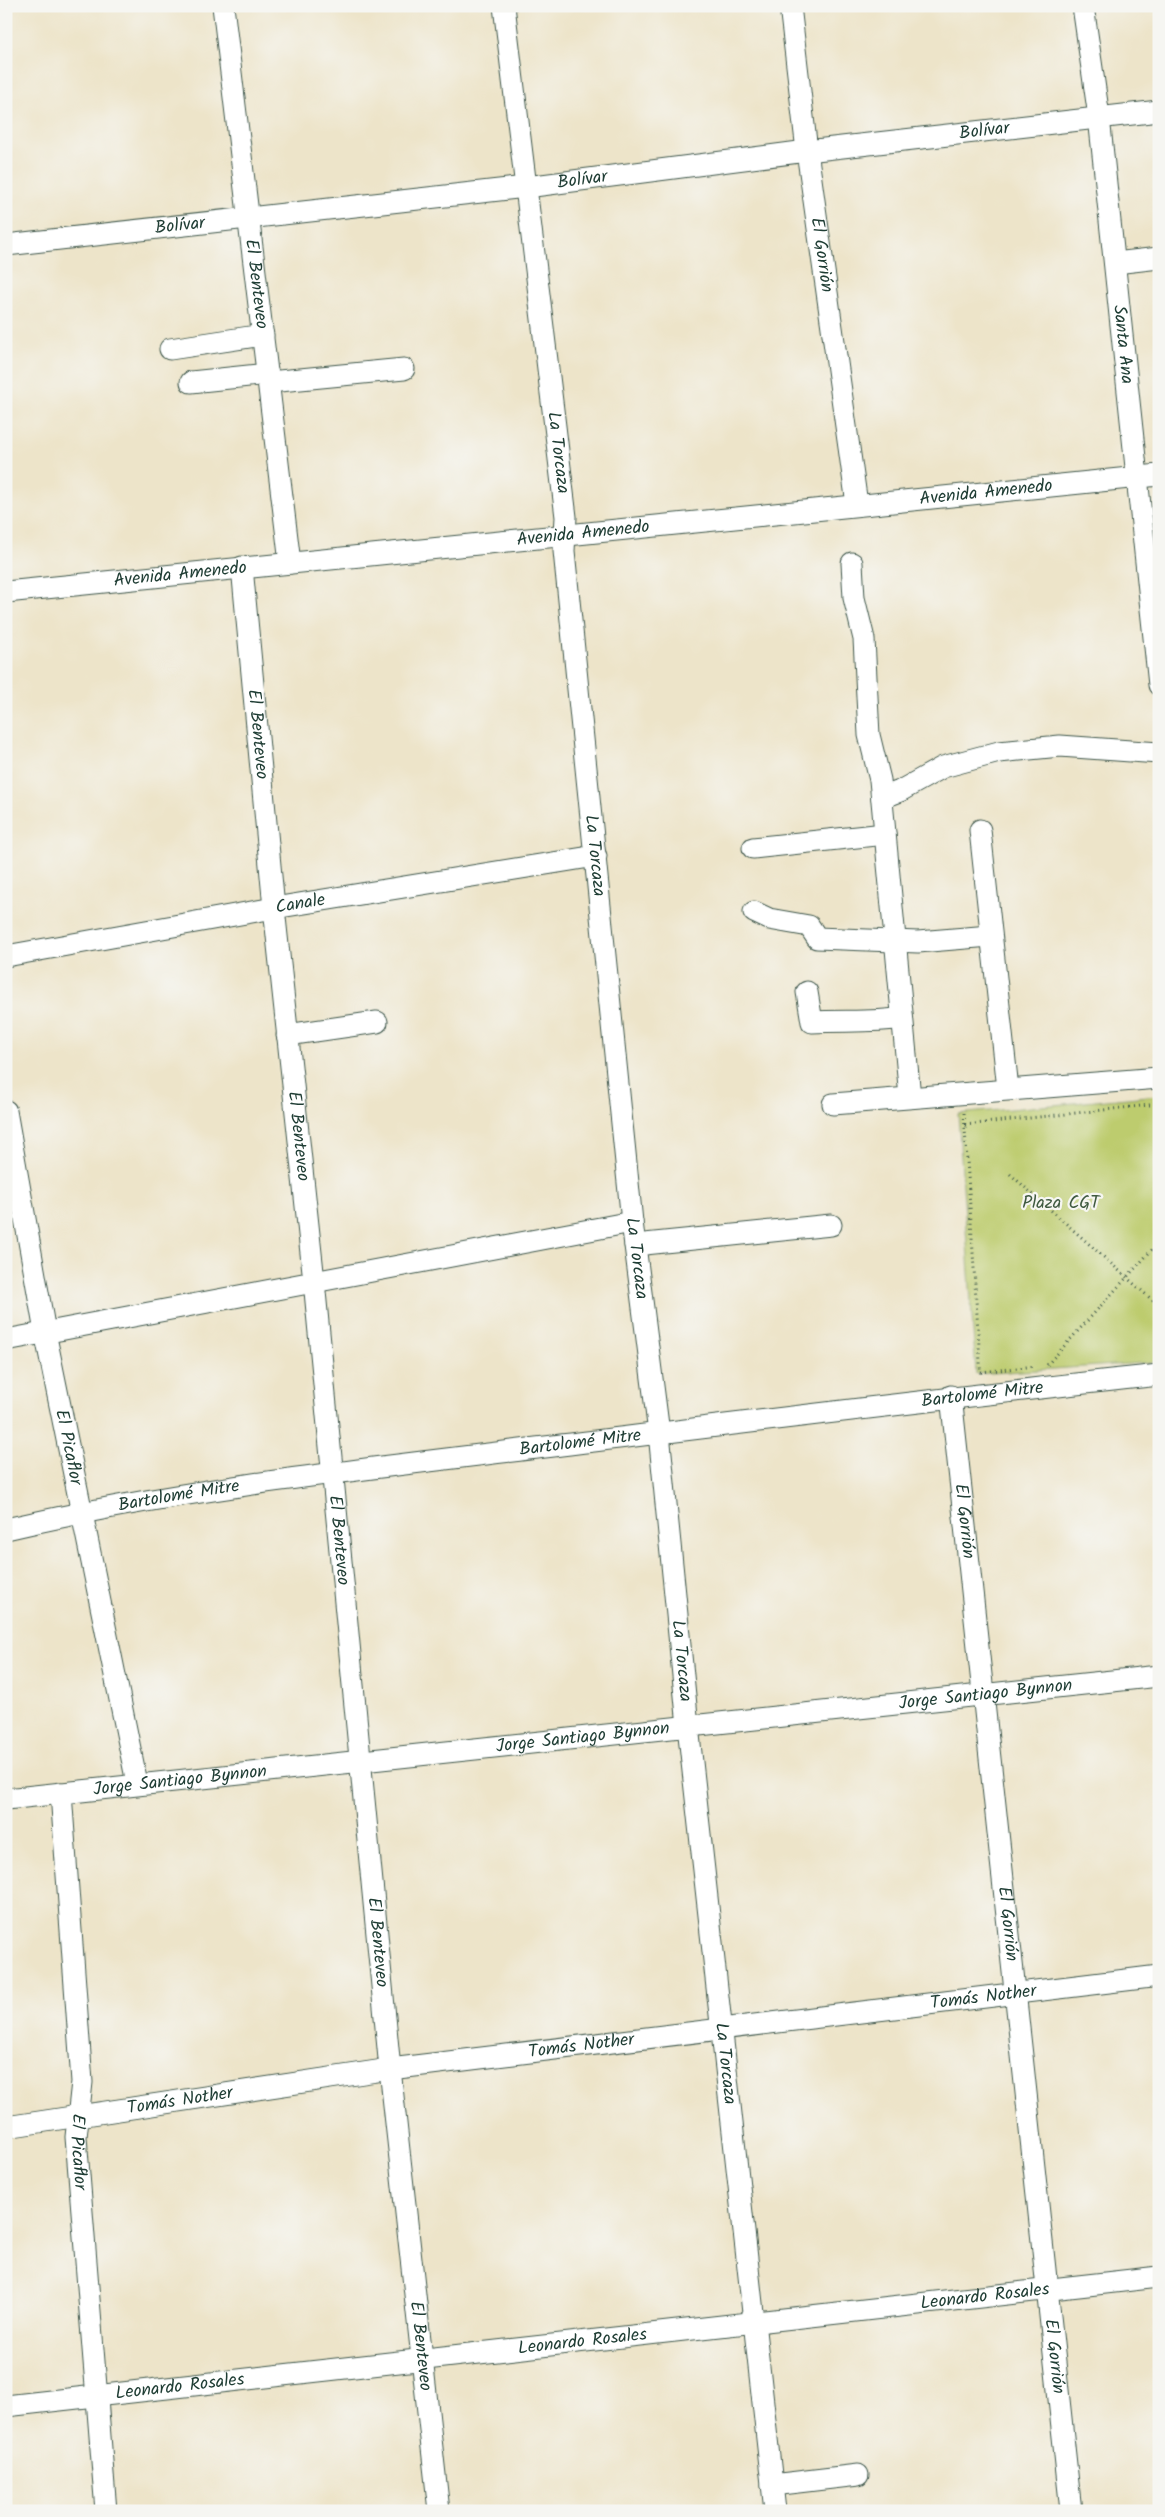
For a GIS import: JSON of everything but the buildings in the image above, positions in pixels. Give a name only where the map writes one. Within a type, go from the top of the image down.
[{"type":"street","name":"El Benteveo","points":[[223,6],[290,563]]},
{"type":"street","name":"La Torcaza","points":[[504,6],[566,517],[564,535],[632,1222],[659,1434],[688,1726],[723,2027],[775,2511]]},
{"type":"street","name":"El Gorrión","points":[[790,6],[807,151],[857,504]]},
{"type":"street","name":"Santa Ana","points":[[1083,6],[1099,117],[1115,263],[1148,476],[1159,685]]},
{"type":"street","name":"Bolívar","points":[[6,245],[526,187],[807,151],[1159,111]]},
{"type":"street","points":[[1115,263],[1159,258]]},
{"type":"street","points":[[170,349],[263,335]]},
{"type":"street","points":[[191,382],[404,369]]},
{"type":"street","name":"Avenida Amenedo","points":[[6,592],[857,504],[1148,476]]},
{"type":"street","points":[[852,564],[854,598],[864,639],[869,736],[880,780],[882,798],[910,1097]]},
{"type":"street","name":"El Benteveo","points":[[242,567],[274,908],[314,1281],[390,2069],[440,2511]]},
{"type":"street","points":[[882,798],[900,791],[943,767],[999,752],[1060,746],[1159,753]]},
{"type":"street","points":[[980,830],[1008,1089]]},
{"type":"street","points":[[753,848],[885,834]]},
{"type":"street","name":"Canale","points":[[6,956],[274,908],[596,856]]},
{"type":"street","points":[[754,912],[769,919],[809,926],[817,938],[895,941],[990,936]]},
{"type":"street","points":[[807,992],[812,1022],[873,1019],[885,1021],[902,1018]]},
{"type":"street","points":[[287,1035],[377,1022]]},
{"type":"street","points":[[834,1104],[1159,1078]]},
{"type":"street","name":"El Picaflor","points":[[6,1111],[45,1332],[137,1783]]},
{"type":"street","points":[[6,1340],[632,1222]]},
{"type":"street","points":[[636,1245],[832,1225]]},
{"type":"street","name":"Bartolomé Mitre","points":[[6,1529],[83,1512],[332,1473],[659,1434],[951,1396],[1159,1375]]},
{"type":"street","name":"El Gorrión","points":[[951,1396],[1071,2511]]},
{"type":"street","name":"Jorge Santiago Bynnon","points":[[6,1799],[137,1783],[1159,1676]]},
{"type":"street","name":"El Picaflor","points":[[62,1793],[82,2082],[76,2137],[106,2511]]},
{"type":"street","name":"Tomás Nother","points":[[6,2127],[390,2069],[723,2027],[1159,1976]]},
{"type":"street","name":"Leonardo Rosales","points":[[6,2406],[1159,2277]]},
{"type":"street","points":[[772,2484],[858,2475]]},
{"type":"path","points":[[963,1093],[982,1393]]},
{"type":"path","points":[[965,1125],[1159,1104]]},
{"type":"path","points":[[1010,1174],[1159,1306]]},
{"type":"path","points":[[1047,1365],[1159,1242]]},
{"type":"green space","name":"Plaza CGT","points":[[1159,1095],[1159,1362],[976,1374],[958,1114]]}]
